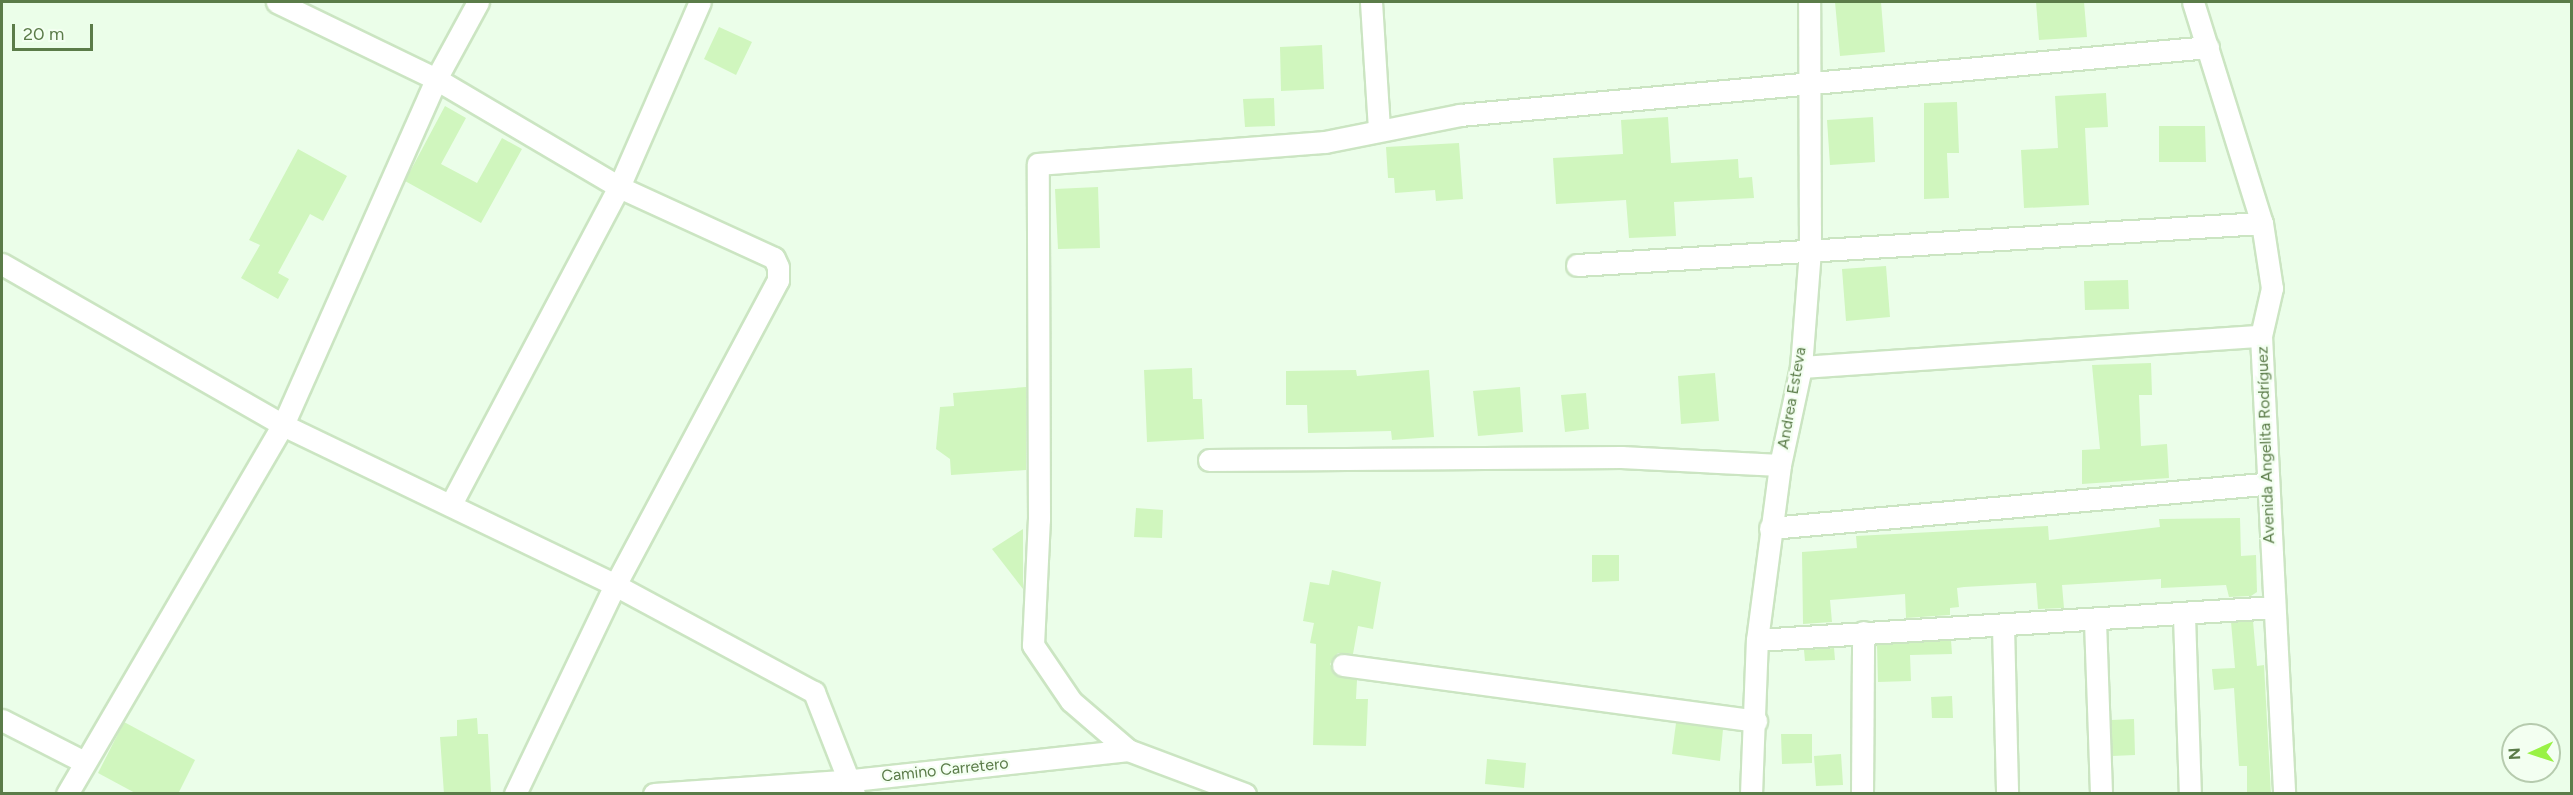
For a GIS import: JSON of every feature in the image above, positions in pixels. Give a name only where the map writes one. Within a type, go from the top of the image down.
[{"type":"street","points":[[278,2],[436,79],[619,187],[774,258],[778,267],[778,280],[615,585],[515,794]]},
{"type":"street","points":[[67,794],[283,425],[436,79],[478,2]]},
{"type":"street","points":[[451,504],[619,187],[700,2]]},
{"type":"street","points":[[1371,2],[1379,128]]},
{"type":"street","name":"Andrea Esteva","points":[[1751,794],[1756,722],[1757,640],[1780,465],[1801,368],[1810,251],[1812,80],[1809,2]]},
{"type":"street","name":"Avenida Angelita Rodríguez","points":[[2193,2],[2262,223],[2272,288],[2261,336],[2266,484],[2284,794]]},
{"type":"street","points":[[1245,794],[1128,750],[1071,701],[1033,645],[1039,519],[1038,164],[1326,142],[1379,128],[1812,80],[1904,78],[2208,47]]},
{"type":"street","points":[[1577,266],[2262,223]]},
{"type":"street","points":[[2,264],[283,425],[615,585],[814,692],[854,787]]},
{"type":"street","points":[[1801,368],[2261,336]]},
{"type":"street","points":[[1209,460],[1621,457],[1780,465]]},
{"type":"street","points":[[1770,528],[2266,484]]},
{"type":"street","points":[[1757,640],[2184,616],[2274,608]]},
{"type":"street","points":[[2184,616],[2190,794]]},
{"type":"street","points":[[2095,621],[2101,794]]},
{"type":"street","points":[[2003,626],[2007,794]]},
{"type":"street","points":[[1862,794],[1863,633]]},
{"type":"street","points":[[1343,664],[1756,722]]},
{"type":"street","points":[[2,720],[84,762]]},
{"type":"street","name":"Camino Carretero","points":[[654,794],[854,787],[1128,750]]},
{"type":"building","points":[[1835,2],[1881,2],[1885,52],[1840,56]]},
{"type":"building","points":[[2036,2],[2084,2],[2087,37],[2039,40]]},
{"type":"building","points":[[719,27],[752,42],[736,75],[704,59]]},
{"type":"building","points":[[1322,45],[1324,89],[1281,91],[1280,47]]},
{"type":"building","points":[[2106,93],[2108,127],[2085,128],[2089,205],[2024,208],[2021,150],[2058,148],[2055,96]]},
{"type":"building","points":[[1274,98],[1275,126],[1245,127],[1243,99]]},
{"type":"building","points":[[1957,102],[1959,153],[1947,153],[1949,198],[1924,199],[1924,103]]},
{"type":"building","points":[[445,106],[466,118],[441,164],[477,183],[502,138],[522,149],[481,223],[405,181]]},
{"type":"building","points":[[1668,117],[1671,163],[1738,159],[1739,178],[1752,177],[1754,198],[1674,202],[1676,236],[1629,238],[1626,200],[1556,204],[1553,158],[1623,154],[1621,120]]},
{"type":"building","points":[[1873,117],[1875,162],[1830,165],[1827,120]]},
{"type":"building","points":[[2159,126],[2205,126],[2206,162],[2159,162]]},
{"type":"building","points":[[1459,143],[1463,199],[1436,201],[1435,190],[1395,193],[1394,178],[1388,178],[1386,147]]},
{"type":"building","points":[[298,149],[347,176],[323,221],[310,214],[278,273],[289,279],[278,299],[241,278],[260,245],[249,240]]},
{"type":"building","points":[[1098,187],[1100,248],[1058,249],[1055,189]]},
{"type":"building","points":[[1886,266],[1890,317],[1846,321],[1842,269]]},
{"type":"building","points":[[2128,280],[2129,309],[2085,310],[2084,281]]},
{"type":"building","points":[[2151,363],[2152,395],[2139,395],[2141,446],[2167,444],[2169,478],[2082,484],[2082,450],[2100,449],[2092,365]]},
{"type":"building","points":[[1192,368],[1193,399],[1202,399],[1204,439],[1147,442],[1144,370]]},
{"type":"building","points":[[1356,370],[1357,376],[1429,370],[1434,437],[1392,440],[1391,431],[1308,433],[1307,405],[1286,405],[1286,371]]},
{"type":"building","points":[[1715,373],[1719,421],[1681,424],[1678,376]]},
{"type":"building","points":[[1026,387],[1026,470],[951,475],[950,459],[936,449],[940,407],[954,406],[953,393]]},
{"type":"building","points":[[1520,387],[1523,432],[1478,436],[1473,391]]},
{"type":"building","points":[[1586,393],[1589,429],[1565,432],[1561,395]]},
{"type":"building","points":[[1136,508],[1163,510],[1162,538],[1134,537]]},
{"type":"building","points":[[2240,518],[2241,556],[2256,555],[2257,592],[2251,596],[2229,597],[2226,585],[2161,588],[2161,579],[2062,585],[2064,608],[2038,609],[2036,583],[1964,587],[1957,588],[1959,607],[1950,608],[1950,615],[1906,618],[1905,594],[1830,600],[1832,622],[1803,624],[1802,552],[1857,548],[1856,536],[2048,526],[2049,540],[2160,527],[2159,519]]},
{"type":"building","points":[[1023,529],[1023,589],[992,549]]},
{"type":"building","points":[[1592,555],[1619,555],[1619,581],[1592,582]]},
{"type":"building","points":[[1332,570],[1381,582],[1373,629],[1358,626],[1353,654],[1338,653],[1330,664],[1336,675],[1357,680],[1356,699],[1368,699],[1366,746],[1313,745],[1316,644],[1310,643],[1314,623],[1303,621],[1310,582],[1329,585]]},
{"type":"building","points":[[2253,621],[2257,666],[2264,665],[2271,794],[2247,794],[2247,766],[2239,766],[2234,688],[2214,690],[2212,669],[2235,668],[2231,622]]},
{"type":"building","points":[[1951,640],[1952,654],[1910,655],[1911,681],[1878,682],[1877,645]]},
{"type":"building","points":[[1834,648],[1835,660],[1805,661],[1804,650]]},
{"type":"building","points":[[1952,696],[1953,718],[1932,718],[1931,697]]},
{"type":"building","points":[[477,718],[478,734],[488,734],[491,792],[444,794],[440,737],[457,736],[457,720]]},
{"type":"building","points":[[2134,719],[2135,755],[2112,756],[2111,720]]},
{"type":"building","points":[[124,722],[195,760],[178,794],[137,794],[98,773]]},
{"type":"building","points":[[1676,723],[1723,729],[1720,761],[1672,754]]},
{"type":"building","points":[[1781,734],[1812,734],[1812,763],[1782,764]]},
{"type":"building","points":[[1841,754],[1843,785],[1816,786],[1814,756]]},
{"type":"building","points":[[1487,759],[1526,763],[1524,788],[1485,784]]}]
